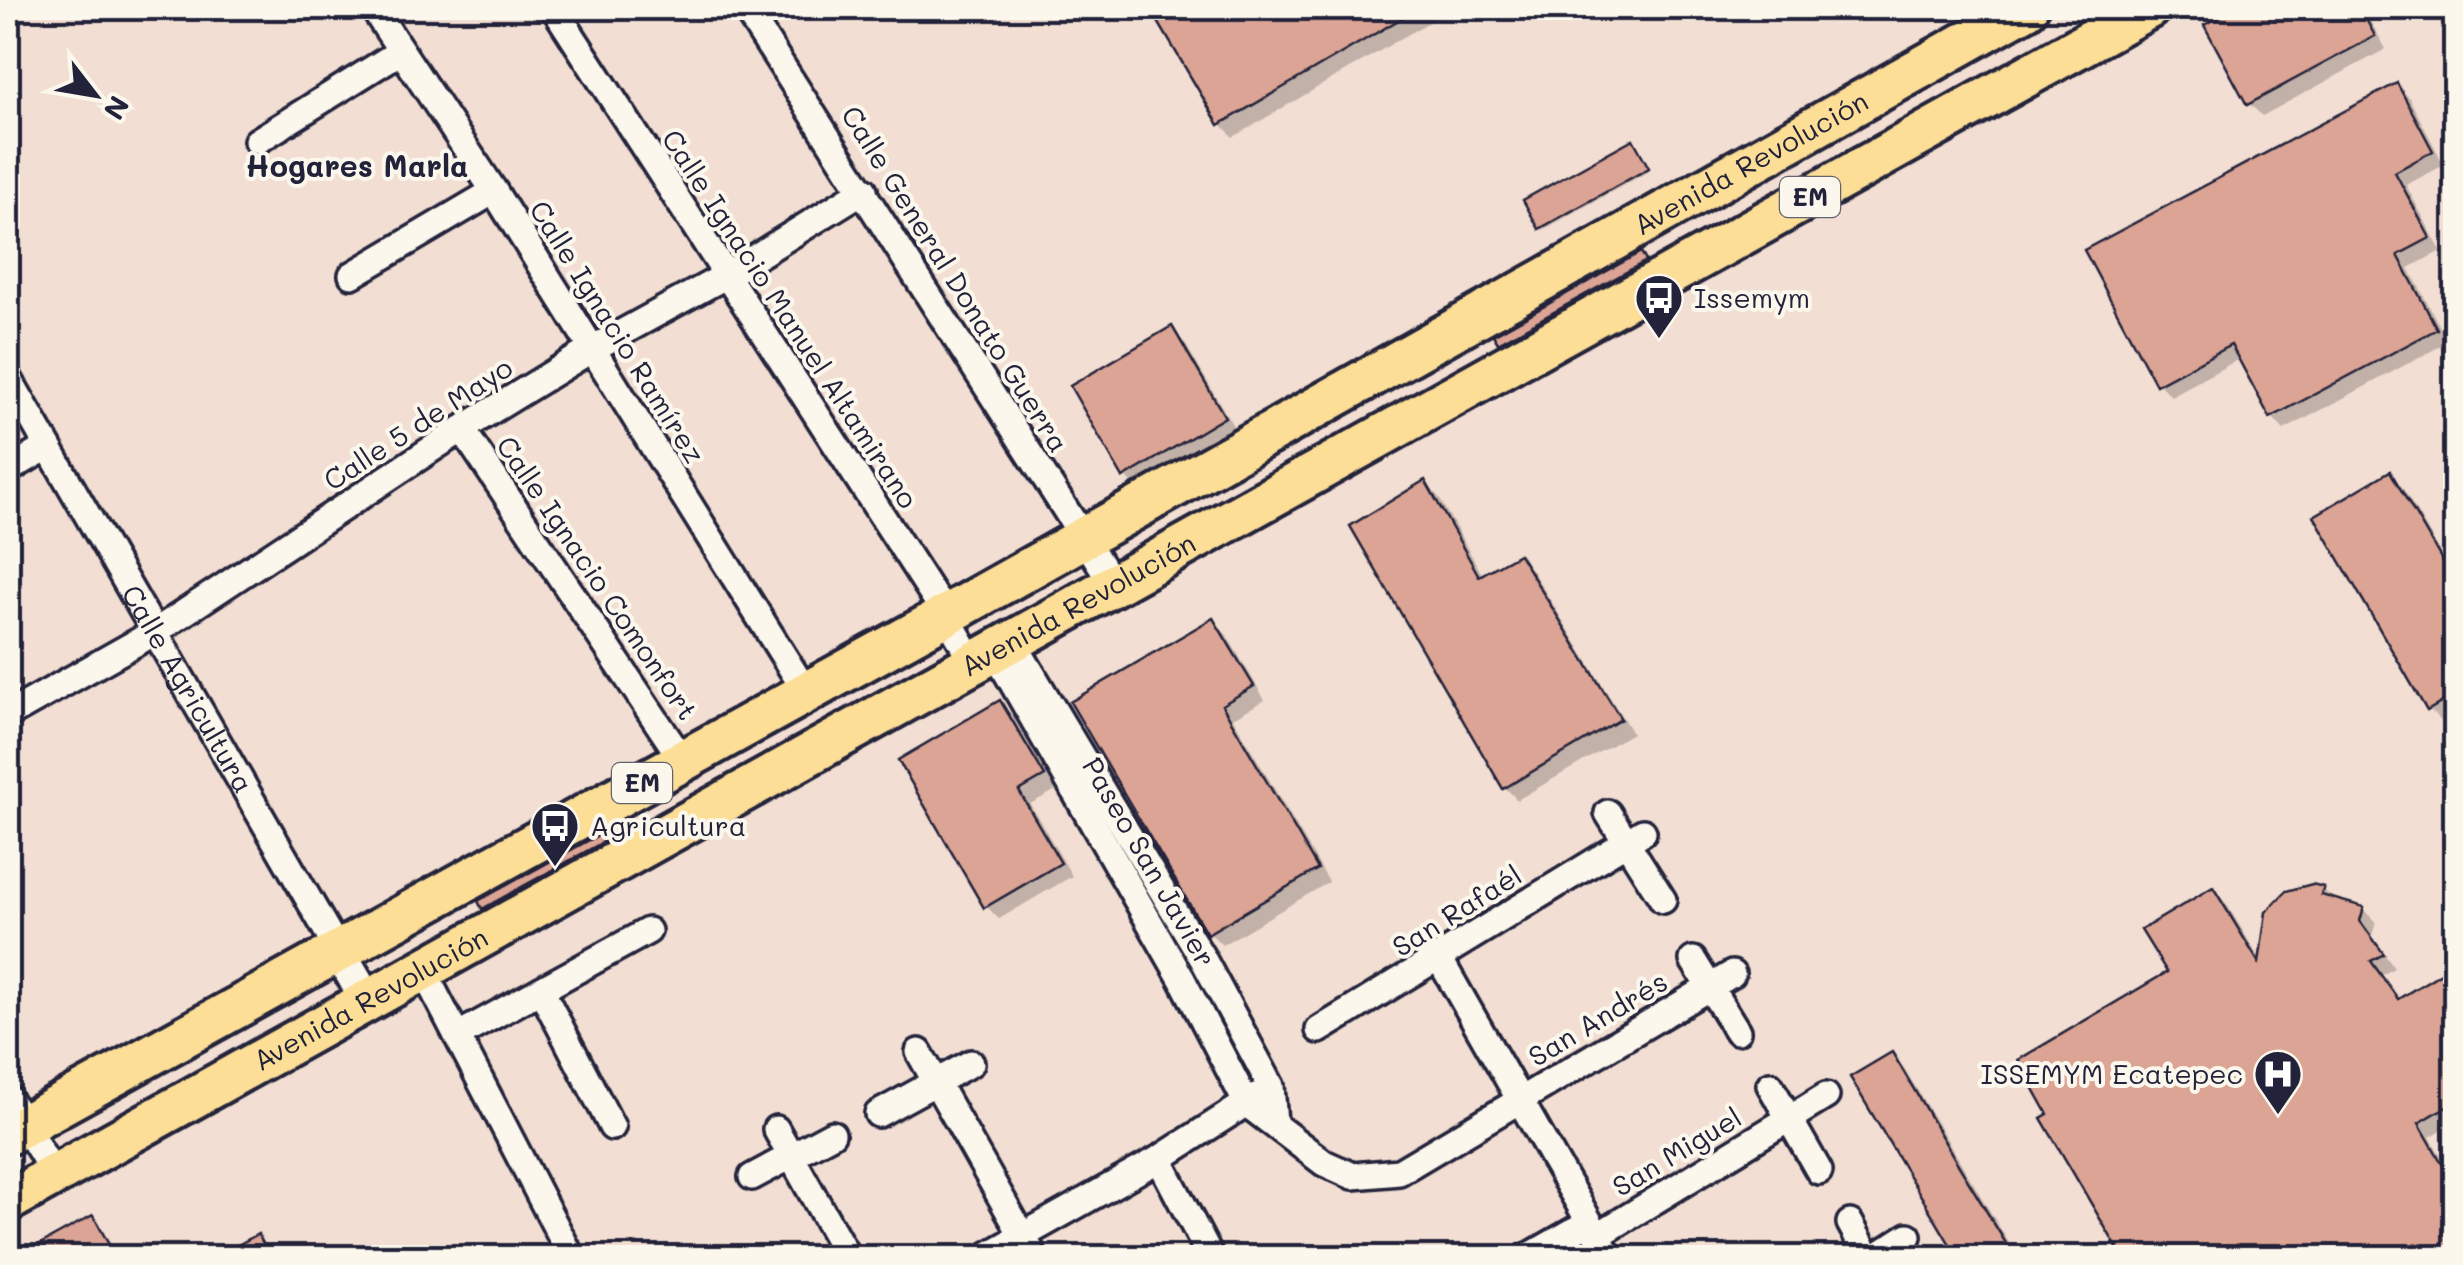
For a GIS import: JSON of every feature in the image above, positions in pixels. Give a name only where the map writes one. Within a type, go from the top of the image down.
[{"type":"main road","name":"Avenida Revolución","points":[[13,1119],[339,952],[806,692],[978,643],[1083,536],[1981,24],[2027,8]]},
{"type":"main road","name":"Avenida Revolución","points":[[8,1201],[422,970],[978,643],[1113,584],[2148,8]]},
{"type":"street","name":"Calle Ignacio Ramírez","points":[[372,8],[494,191],[806,692]]},
{"type":"street","name":"Calle Ignacio Manuel Altamirano","points":[[554,8],[725,276],[978,643]]},
{"type":"street","name":"Calle General Donato Guerra","points":[[744,8],[1113,584]]},
{"type":"street","points":[[256,141],[401,50]]},
{"type":"street","name":"Calle 5 de Mayo","points":[[8,715],[154,632],[462,429],[592,349],[725,276],[864,190]]},
{"type":"street","points":[[352,274],[494,191]]},
{"type":"street","name":"Calle Agricultura","points":[[8,377],[368,1001]]},
{"type":"street","name":"Calle Ignacio Comonfort","points":[[462,429],[683,761]]},
{"type":"street","points":[[8,470],[47,447]]},
{"type":"street","name":"Paseo San Javier","points":[[978,643],[1186,929],[1272,1086],[1274,1122]]},
{"type":"street","name":"Paseo San Javier","points":[[978,643],[1162,944],[1247,1104],[1324,1163],[1353,1176],[1399,1172],[1518,1102]]},
{"type":"street","points":[[1608,813],[1635,837],[1663,900]]},
{"type":"street","name":"San Rafaél","points":[[1319,1030],[1635,837]]},
{"type":"street","points":[[1162,944],[1186,929]]},
{"type":"street","points":[[456,1036],[648,931]]},
{"type":"street","points":[[1439,958],[1598,1238]]},
{"type":"street","name":"San Andrés","points":[[1693,960],[1737,1031]]},
{"type":"street","points":[[422,970],[572,1258]]},
{"type":"street","name":"San Andrés","points":[[1518,1102],[1732,974]]},
{"type":"street","points":[[541,990],[612,1127]]},
{"type":"street","points":[[919,1052],[1029,1246]]},
{"type":"street","points":[[878,1114],[970,1062]]},
{"type":"street","points":[[984,1258],[1029,1246],[1272,1086]]},
{"type":"street","name":"San Miguel","points":[[1770,1086],[1819,1171]]},
{"type":"street","name":"San Miguel","points":[[1526,1258],[1598,1238],[1826,1096]]},
{"type":"street","points":[[13,1119],[55,1174]]},
{"type":"street","points":[[776,1128],[848,1258]]},
{"type":"street","points":[[752,1177],[832,1134]]},
{"type":"street","points":[[1158,1159],[1211,1258]]},
{"type":"street","points":[[1850,1224],[1871,1258],[1908,1236]]},
{"type":"building","points":[[1150,8],[1419,8],[1219,125]]},
{"type":"building","points":[[2237,8],[2360,8],[2375,36],[2247,105],[2204,25]]},
{"type":"building","points":[[2397,83],[2433,151],[2395,172],[2430,238],[2398,255],[2437,329],[2270,418],[2231,345],[2156,385],[2084,250]]},
{"type":"building","points":[[1633,139],[1649,168],[1539,229],[1523,200]]},
{"type":"building","points":[[1641,252],[1646,261],[1498,343],[1493,335]]},
{"type":"building","points":[[1172,326],[1225,417],[1123,478],[1070,386]]},
{"type":"building","points":[[2390,471],[2456,584],[2456,694],[2427,711],[2314,516]]},
{"type":"building","points":[[1425,480],[1479,576],[1519,554],[1621,719],[1503,789],[1350,526]]},
{"type":"building","points":[[1213,618],[1254,686],[1222,705],[1318,869],[1207,934],[1070,702]]},
{"type":"building","points":[[1000,700],[1045,776],[1019,791],[1061,863],[984,908],[898,760]]},
{"type":"building","points":[[626,820],[630,827],[482,909],[478,901]]},
{"type":"building","points":[[2312,884],[2324,887],[2321,895],[2364,907],[2360,921],[2384,954],[2371,961],[2398,999],[2456,964],[2456,991],[2446,996],[2456,1011],[2456,1101],[2419,1123],[2456,1188],[2456,1258],[2123,1258],[2041,1118],[2048,1114],[2018,1060],[2167,972],[2141,930],[2213,887],[2259,963],[2266,912],[2286,891]]},
{"type":"building","points":[[1892,1052],[2015,1258],[1958,1258],[1850,1077]]},
{"type":"building","points":[[93,1215],[116,1258],[15,1258]]},
{"type":"building","points":[[258,1234],[271,1258],[214,1258]]},
{"type":"place","name":"Issemym","points":[[1659,340]]},
{"type":"place","name":"Agricultura","points":[[555,868]]},
{"type":"place","name":"ISSEMYM Ecatepec","points":[[2278,1116]]},
{"type":"district","name":"Hogares Marla","points":[[357,167]]}]
